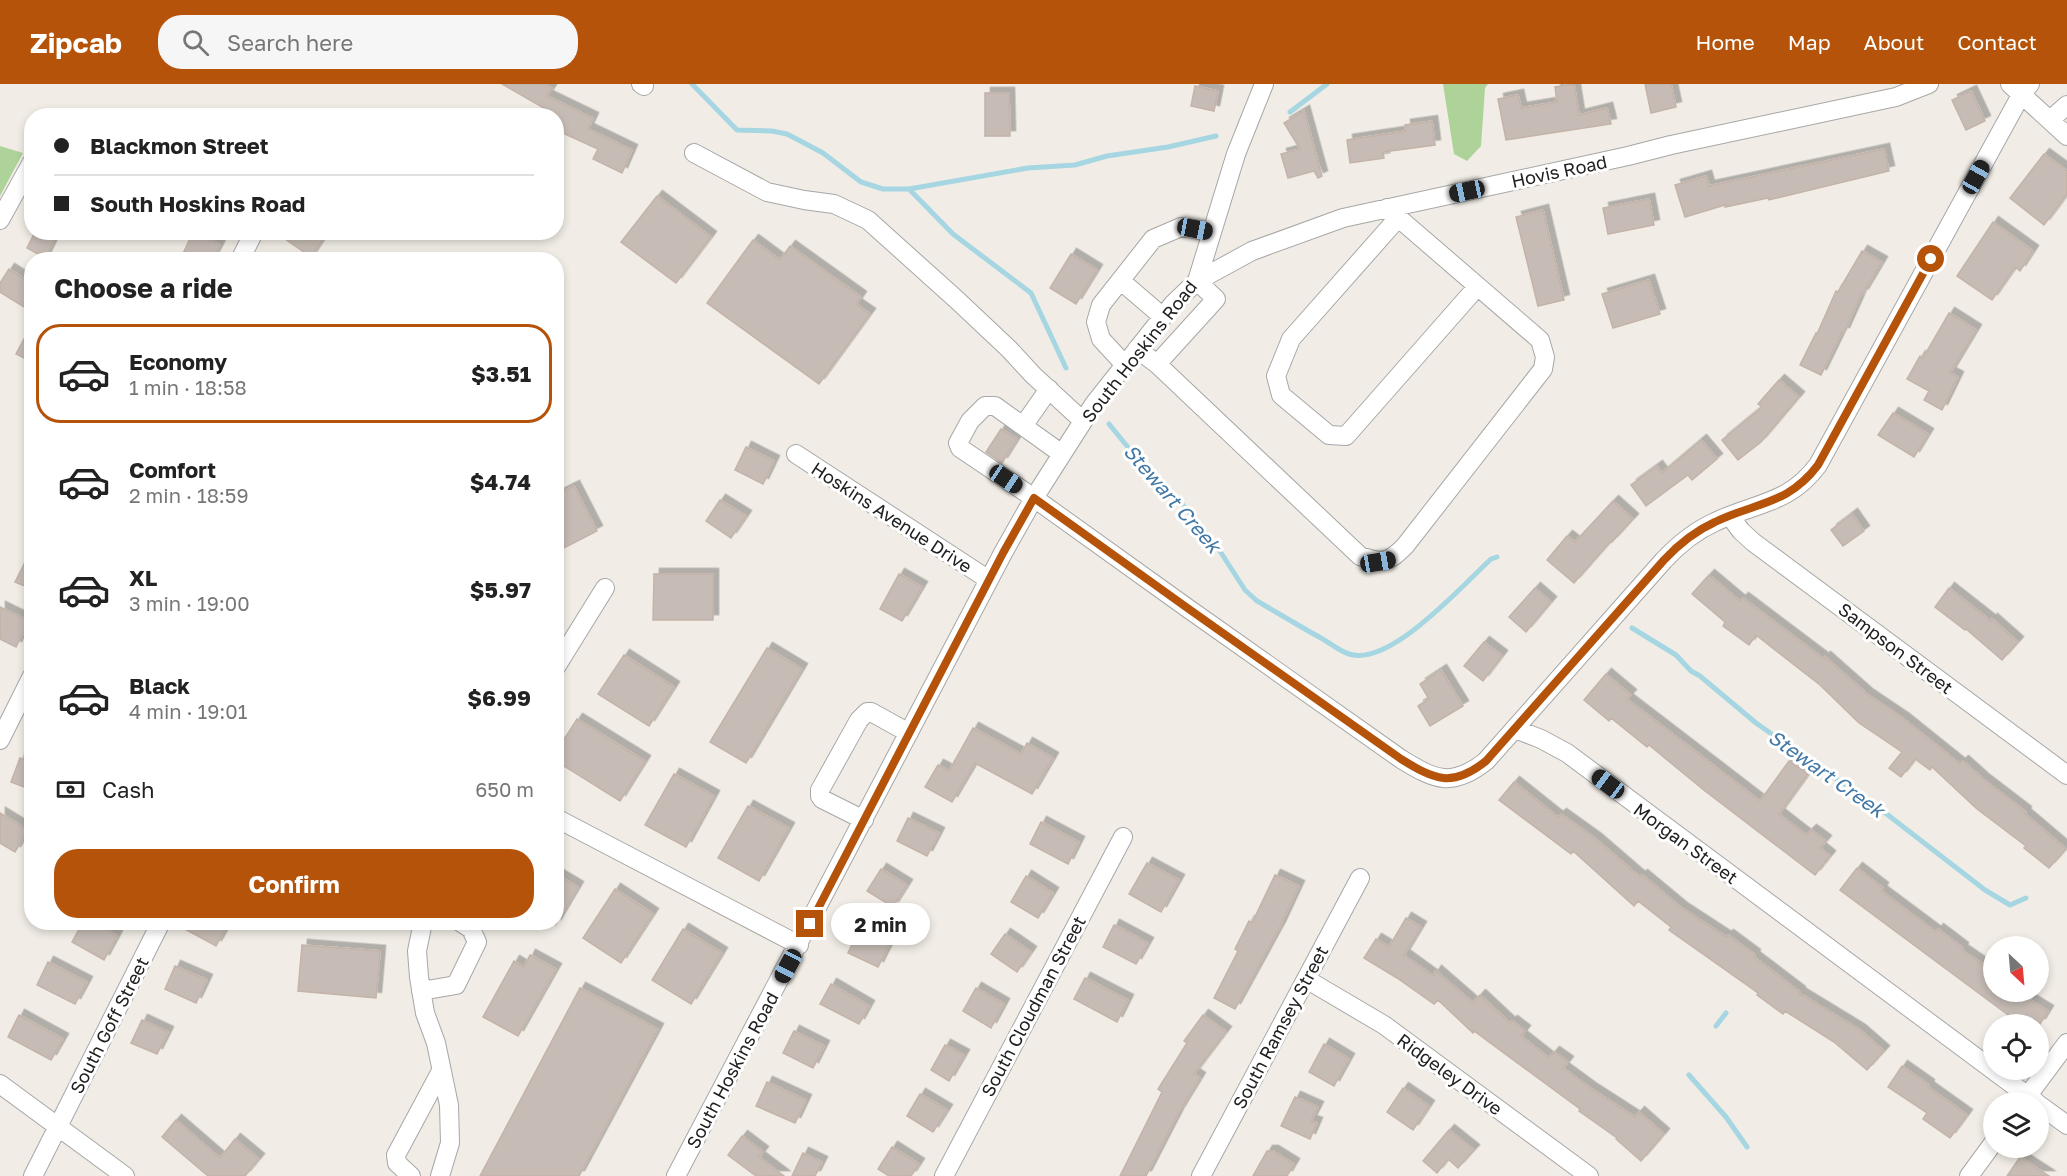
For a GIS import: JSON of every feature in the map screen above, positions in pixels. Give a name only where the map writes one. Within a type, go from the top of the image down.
[{"type":"street","name":"South Hoskins Road","points":[[676,1176],[1034,498],[1083,421],[1137,349],[1173,304],[1197,281],[1236,154],[1264,84]]},
{"type":"street","name":"Hovis Road","points":[[1197,281],[1252,250],[1343,218],[1392,213],[1929,84]]},
{"type":"street","points":[[1062,454],[995,406],[985,406],[970,421],[957,443],[960,448],[1426,774],[1450,778],[1473,772],[1486,761],[1682,542],[1716,521],[1781,498],[1795,490],[1818,465],[2020,88],[2067,136]]},
{"type":"street","points":[[2050,120],[2067,105]]},
{"type":"street","points":[[694,153],[767,192],[834,204],[868,220],[957,300],[1083,421]]},
{"type":"street","points":[[0,220],[24,176]]},
{"type":"street","points":[[1137,349],[1156,364],[1360,556],[1378,562],[1391,560],[1405,546],[1543,369],[1545,357],[1540,340],[1392,213],[1291,339],[1276,376],[1281,395],[1329,435],[1346,436],[1477,287]]},
{"type":"street","points":[[1125,365],[1101,339],[1096,322],[1101,305],[1153,239],[1181,227],[1212,232]]},
{"type":"street","points":[[1120,280],[1163,317]]},
{"type":"street","points":[[1156,364],[1216,299],[1197,281]]},
{"type":"street","points":[[1023,426],[1049,389]]},
{"type":"street","name":"Hoskins Avenue Drive","points":[[795,454],[989,580]]},
{"type":"street","name":"Sampson Street","points":[[1730,516],[1753,542],[2067,775]]},
{"type":"street","points":[[564,654],[605,588]]},
{"type":"street","points":[[0,740],[24,692]]},
{"type":"street","points":[[864,820],[822,799],[820,790],[859,720],[867,712],[909,733]]},
{"type":"street","name":"Morgan Street","points":[[1515,729],[1541,739],[1567,753],[2019,1092]]},
{"type":"street","points":[[564,822],[799,945]]},
{"type":"street","name":"South Cloudman Street","points":[[944,1176],[1124,837]]},
{"type":"street","name":"South Ramsey Street","points":[[1201,1176],[1360,878]]},
{"type":"street","name":"South Goff Street","points":[[33,1176],[157,930]]},
{"type":"street","points":[[421,930],[417,951],[424,1013],[435,1043],[449,1105],[450,1143],[440,1176]]},
{"type":"street","points":[[421,991],[456,986],[477,942],[471,930]]},
{"type":"street","name":"Ridgeley Drive","points":[[1306,979],[1384,1025],[1589,1176]]},
{"type":"street","points":[[2037,1092],[2067,1043]]},
{"type":"street","points":[[411,1176],[397,1163],[396,1155],[441,1071]]},
{"type":"street","points":[[0,1084],[125,1176]]},
{"type":"street","name":"Morgan Street","points":[[2049,1113],[2067,1125]]},
{"type":"street","points":[[1969,1176],[1983,1157]]},
{"type":"green space","points":[[1443,84],[1488,84],[1485,88],[1481,146],[1467,161],[1454,154]]},
{"type":"green space","points":[[0,146],[23,153],[0,196]]},
{"type":"building","points":[[502,84],[544,84],[552,88],[547,96],[593,118],[588,129],[632,150],[622,173],[593,159],[598,149],[564,134],[564,108],[544,108]]},
{"type":"building","points":[[1574,84],[1579,115],[1607,108],[1611,124],[1506,140],[1498,99],[1518,95],[1521,108],[1557,102],[1555,87]]},
{"type":"building","points":[[1645,84],[1671,84],[1676,107],[1651,113]]},
{"type":"building","points":[[1195,86],[1218,91],[1214,111],[1191,106]]},
{"type":"building","points":[[1971,91],[1985,121],[1966,130],[1952,100]]},
{"type":"building","points":[[985,93],[1009,93],[1010,136],[985,136]]},
{"type":"building","points":[[1304,111],[1322,176],[1318,178],[1314,171],[1288,178],[1281,154],[1300,149],[1284,123]]},
{"type":"building","points":[[1432,121],[1435,145],[1383,152],[1384,158],[1350,163],[1347,140],[1406,131],[1405,125]]},
{"type":"building","points":[[1884,149],[1889,171],[1769,200],[1768,198],[1725,207],[1725,205],[1685,217],[1675,185],[1706,176],[1709,186]]},
{"type":"building","points":[[2044,154],[2067,171],[2067,194],[2044,225],[2010,198]]},
{"type":"building","points":[[657,196],[711,237],[676,283],[621,242]]},
{"type":"building","points":[[1649,199],[1654,225],[1608,234],[1603,208]]},
{"type":"building","points":[[1543,210],[1564,300],[1538,306],[1516,217]]},
{"type":"building","points":[[1993,222],[2033,251],[2020,271],[2015,267],[1992,300],[1957,276]]},
{"type":"building","points":[[31,240],[54,240],[48,252],[34,252],[27,248]]},
{"type":"building","points":[[189,240],[210,240],[220,245],[216,252],[184,252]]},
{"type":"building","points":[[287,240],[323,240],[314,252],[304,252]]},
{"type":"building","points":[[753,240],[780,260],[790,246],[861,297],[856,304],[870,314],[819,384],[707,303]]},
{"type":"building","points":[[1862,251],[1882,262],[1862,293],[1821,375],[1800,365],[1836,291],[1838,292]]},
{"type":"building","points":[[1071,254],[1097,270],[1076,304],[1050,288]]},
{"type":"building","points":[[9,269],[24,279],[24,307],[0,292],[0,283]]},
{"type":"building","points":[[1649,280],[1660,314],[1613,328],[1602,294]]},
{"type":"building","points":[[1949,313],[1976,330],[1950,373],[1958,377],[1942,410],[1924,400],[1929,391],[1907,379],[1920,356],[1923,358]]},
{"type":"building","points":[[24,339],[24,358],[16,354]]},
{"type":"building","points":[[1779,380],[1799,397],[1761,442],[1738,460],[1722,440],[1762,407],[1758,404]]},
{"type":"building","points":[[1893,413],[1928,434],[1914,457],[1878,435]]},
{"type":"building","points":[[1001,429],[1017,439],[1002,463],[986,452]]},
{"type":"building","points":[[1701,440],[1717,459],[1692,480],[1688,475],[1646,506],[1631,485],[1657,466],[1662,473]]},
{"type":"building","points":[[746,447],[774,461],[763,484],[735,470]]},
{"type":"building","points":[[574,486],[597,531],[564,548],[564,491]]},
{"type":"building","points":[[720,500],[746,516],[731,538],[706,521]]},
{"type":"building","points":[[1613,501],[1633,519],[1574,583],[1547,560],[1567,536],[1575,542]]},
{"type":"building","points":[[1852,514],[1864,531],[1843,546],[1831,530]]},
{"type":"building","points":[[24,564],[24,586],[15,582]]},
{"type":"building","points":[[654,574],[713,574],[713,620],[653,620]]},
{"type":"building","points":[[899,574],[922,587],[902,621],[880,609]]},
{"type":"building","points":[[1709,575],[1740,601],[1743,598],[1824,659],[1825,657],[1867,694],[1904,719],[1960,764],[1963,761],[2026,812],[2025,814],[2066,849],[2049,868],[2024,848],[2026,846],[1977,809],[1932,767],[1930,770],[1915,759],[1901,777],[1889,768],[1902,752],[1859,723],[1820,685],[1756,635],[1749,645],[1723,626],[1725,622],[1692,594]]},
{"type":"building","points":[[1535,588],[1551,602],[1526,632],[1509,617]]},
{"type":"building","points":[[1949,588],[1991,621],[1992,619],[2018,642],[2002,660],[1966,629],[1935,607]]},
{"type":"building","points":[[0,607],[24,619],[24,631],[16,647],[0,639]]},
{"type":"building","points":[[1484,642],[1502,656],[1483,681],[1464,666]]},
{"type":"building","points":[[767,648],[802,669],[746,763],[710,742]]},
{"type":"building","points":[[624,655],[674,687],[649,726],[598,694]]},
{"type":"building","points":[[1441,670],[1463,706],[1430,726],[1418,706],[1429,699],[1420,684]]},
{"type":"building","points":[[1606,674],[1631,695],[1627,699],[1760,801],[1789,761],[1808,774],[1779,814],[1806,835],[1811,830],[1826,841],[1820,848],[1830,856],[1815,875],[1649,745],[1647,747],[1611,718],[1609,721],[1584,700]]},
{"type":"building","points":[[577,719],[645,761],[620,801],[564,766],[564,739]]},
{"type":"building","points":[[973,728],[1021,754],[1027,743],[1053,758],[1032,794],[975,763],[952,802],[925,787],[938,765],[949,771]]},
{"type":"building","points":[[20,758],[24,760],[24,787],[11,782]]},
{"type":"building","points":[[674,774],[714,796],[686,847],[645,825]]},
{"type":"building","points":[[1514,782],[1558,817],[1561,814],[1596,839],[1640,877],[1642,875],[1683,909],[1726,937],[1728,935],[1799,993],[1860,1030],[1884,1051],[1867,1070],[1834,1042],[1785,1011],[1783,1014],[1757,995],[1758,993],[1669,930],[1671,927],[1638,901],[1634,906],[1573,851],[1571,854],[1499,800]]},
{"type":"building","points":[[748,806],[789,828],[759,881],[718,858]]},
{"type":"building","points":[[0,813],[24,828],[24,837],[15,852],[0,843]]},
{"type":"building","points":[[908,818],[939,833],[927,856],[897,841]]},
{"type":"building","points":[[1041,822],[1079,842],[1068,864],[1030,844]]},
{"type":"building","points":[[1147,863],[1179,880],[1161,912],[1129,894]]},
{"type":"building","points":[[1857,868],[1883,888],[1881,891],[1936,932],[1938,929],[1983,964],[1983,996],[1840,890]]},
{"type":"building","points":[[881,869],[907,885],[893,907],[867,891]]},
{"type":"building","points":[[1275,875],[1299,886],[1280,927],[1235,1009],[1214,998],[1238,951],[1235,949],[1249,921],[1252,923]]},
{"type":"building","points":[[1026,876],[1053,893],[1038,918],[1011,902]]},
{"type":"building","points":[[564,879],[578,887],[564,911]]},
{"type":"building","points":[[615,889],[653,914],[621,963],[583,938]]},
{"type":"building","points":[[1406,918],[1421,927],[1404,955],[1433,976],[1436,971],[1473,1003],[1480,995],[1510,1023],[1512,1021],[1525,1031],[1521,1036],[1549,1058],[1554,1052],[1568,1062],[1563,1068],[1635,1117],[1639,1112],[1664,1134],[1641,1161],[1617,1138],[1579,1111],[1580,1109],[1474,1031],[1473,1033],[1438,1000],[1434,1004],[1364,958],[1376,939],[1389,947]]},
{"type":"building","points":[[1114,925],[1148,943],[1136,964],[1103,947]]},
{"type":"building","points":[[683,929],[722,953],[691,1004],[652,980]]},
{"type":"building","points":[[79,930],[106,930],[117,936],[104,960],[72,942]]},
{"type":"building","points":[[187,930],[225,930],[216,946]]},
{"type":"building","points":[[859,930],[889,945],[878,967],[848,953]]},
{"type":"building","points":[[1005,934],[1031,952],[1017,972],[991,954]]},
{"type":"building","points":[[302,945],[380,951],[376,998],[298,991]]},
{"type":"building","points":[[530,955],[556,969],[518,1036],[483,1017],[514,961],[524,967]]},
{"type":"building","points":[[48,962],[87,982],[75,1004],[37,985]]},
{"type":"building","points":[[175,966],[207,980],[196,1003],[165,989]]},
{"type":"building","points":[[1085,978],[1128,1000],[1117,1022],[1074,999]]},
{"type":"building","points":[[831,984],[869,1006],[859,1024],[820,1004]]},
{"type":"building","points":[[580,988],[658,1029],[579,1176],[480,1176]]},
{"type":"building","points":[[976,988],[1004,1004],[991,1028],[963,1011]]},
{"type":"building","points":[[1991,1002],[2033,1002],[2048,1011],[2046,1014],[2007,1014]]},
{"type":"building","points":[[19,1015],[63,1039],[51,1060],[8,1037]]},
{"type":"building","points":[[1203,1015],[1226,1032],[1194,1074],[1200,1078],[1179,1112],[1146,1176],[1120,1176],[1162,1092],[1158,1089],[1187,1043],[1184,1041]]},
{"type":"building","points":[[142,1020],[168,1032],[157,1054],[131,1043]]},
{"type":"building","points":[[794,1031],[824,1046],[813,1068],[783,1053]]},
{"type":"building","points":[[1324,1044],[1349,1059],[1334,1086],[1309,1072]]},
{"type":"building","points":[[945,1045],[964,1055],[949,1081],[931,1070]]},
{"type":"building","points":[[1902,1066],[1967,1115],[1950,1138],[1923,1119],[1927,1113],[1888,1087]]},
{"type":"building","points":[[767,1082],[806,1100],[795,1123],[756,1106]]},
{"type":"building","points":[[1403,1088],[1429,1106],[1413,1130],[1387,1112]]},
{"type":"building","points":[[920,1094],[947,1110],[933,1132],[907,1116]]},
{"type":"building","points":[[1295,1097],[1318,1107],[1311,1121],[1317,1123],[1310,1139],[1281,1126]]},
{"type":"building","points":[[176,1120],[220,1158],[235,1139],[259,1159],[245,1176],[208,1176],[162,1137]]},
{"type":"building","points":[[1449,1130],[1474,1150],[1458,1168],[1448,1159],[1437,1173],[1423,1161]]},
{"type":"building","points":[[742,1136],[763,1152],[759,1157],[784,1176],[756,1176],[728,1155]]},
{"type":"building","points":[[892,1147],[919,1164],[911,1176],[889,1176],[878,1169]]},
{"type":"building","points":[[1267,1151],[1273,1151],[1294,1164],[1287,1176],[1253,1176]]},
{"type":"building","points":[[803,1153],[822,1162],[815,1176],[792,1176]]},
{"type":"building","points":[[2022,1158],[2049,1176],[2007,1176]]},
{"type":"waterway","points":[[692,84],[737,130],[787,134],[823,153],[861,182],[883,189],[909,189],[1028,168],[1075,165],[1107,156],[1168,147],[1216,136]]},
{"type":"waterway","points":[[1290,112],[1327,84]]},
{"type":"waterway","name":"Stewart Creek","points":[[909,189],[953,234],[1031,293],[1066,368]]},
{"type":"waterway","name":"Stewart Creek","points":[[1109,424],[1158,484],[1177,498],[1218,548],[1245,590],[1257,601],[1349,654],[1366,655],[1404,637],[1424,622],[1491,559],[1497,557]]},
{"type":"waterway","name":"Stewart Creek","points":[[1632,628],[1676,655],[1691,671],[1756,723],[1884,812],[1985,890],[2010,905],[2026,898]]},
{"type":"waterway","points":[[1716,1026],[1726,1013]]},
{"type":"waterway","points":[[1689,1075],[1726,1117],[1747,1147]]},
{"type":"route","points":[[810,924],[1003,553],[1034,498],[1401,759],[1434,777],[1450,778],[1466,775],[1486,761],[1682,542],[1716,521],[1781,498],[1795,490],[1811,475],[1931,259]]}]
